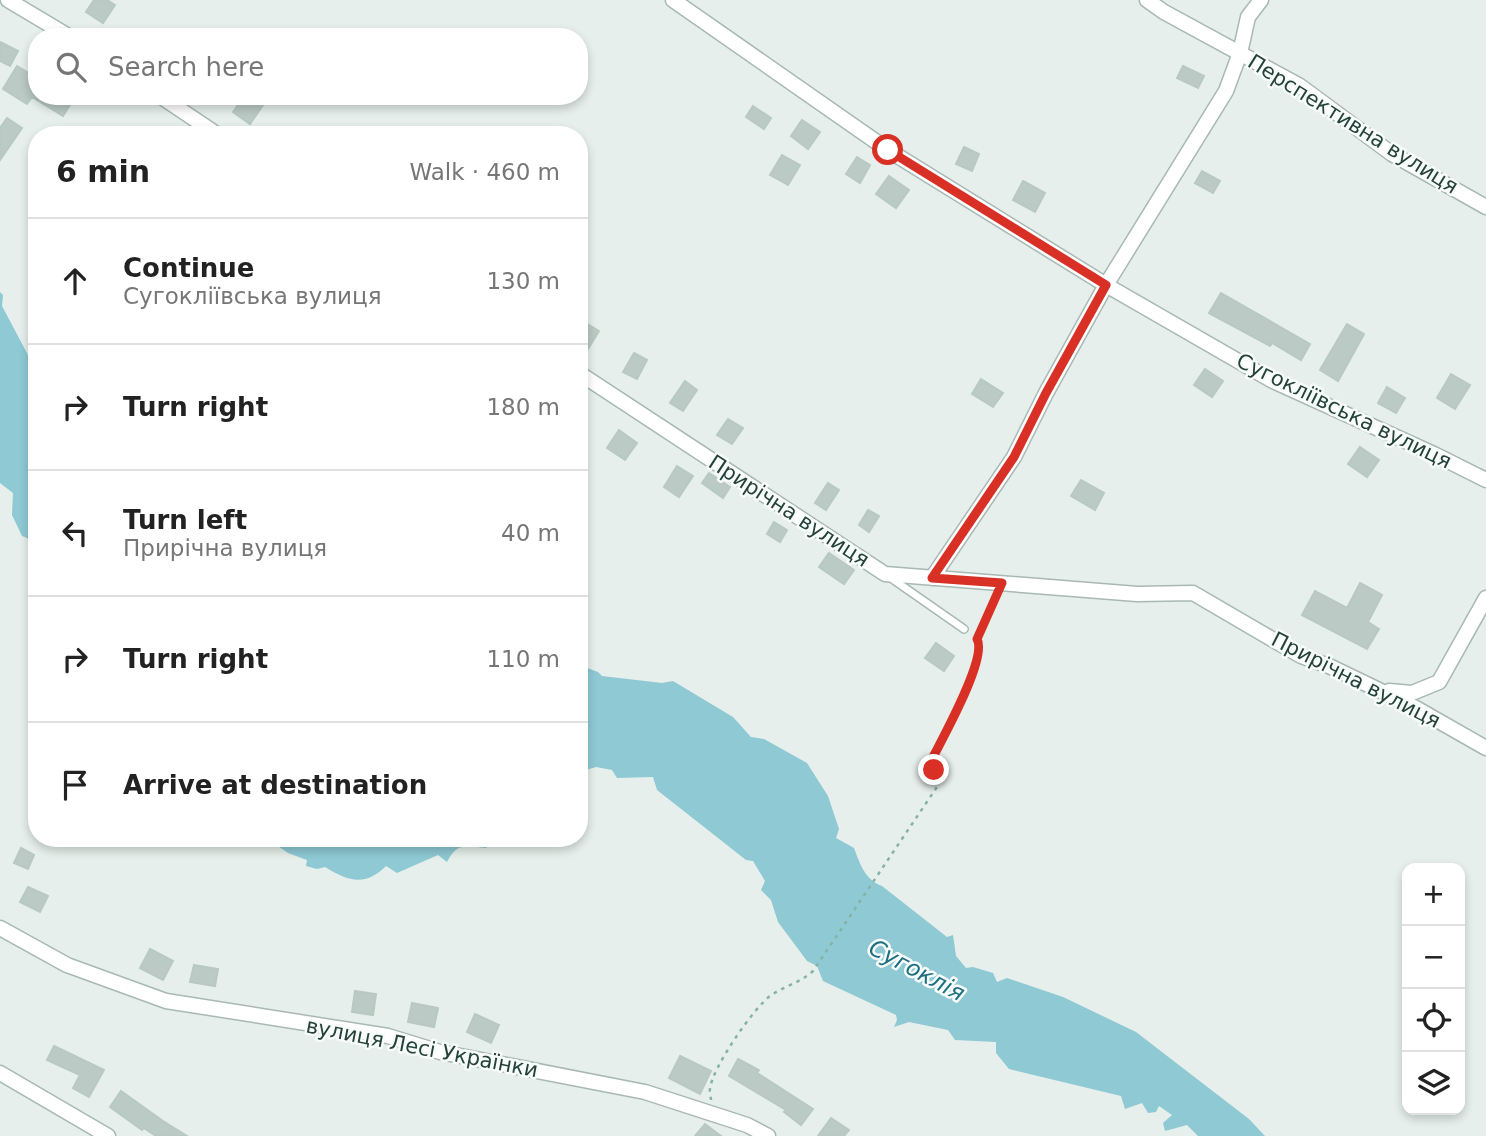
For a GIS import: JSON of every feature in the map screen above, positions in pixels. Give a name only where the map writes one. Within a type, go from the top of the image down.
[{"type":"street","points":[[8,0],[55,28]]},
{"type":"street","name":"Сугокліївська вулиця","points":[[673,0],[888,150],[1106,285],[1270,380],[1486,480]]},
{"type":"street","name":"Перспективна вулиця","points":[[1147,0],[1164,12],[1300,86],[1392,154],[1486,207]]},
{"type":"street","points":[[932,578],[1014,457],[1106,285],[1226,91],[1240,53],[1248,18],[1261,0]]},
{"type":"street","points":[[173,105],[205,126]]},
{"type":"street","name":"Прирічна вулиця","points":[[588,379],[884,574],[1137,594],[1193,593],[1301,656],[1329,666],[1378,690],[1486,748]]},
{"type":"street","points":[[1378,690],[1412,693],[1439,682],[1486,598]]},
{"type":"street","name":"вулиця Лесі Українки","points":[[0,928],[67,965],[166,1001],[388,1036],[440,1052],[645,1092],[747,1125],[768,1136]]},
{"type":"street","points":[[0,1073],[108,1136]]},
{"type":"lane","points":[[884,574],[964,629]]},
{"type":"path","points":[[713,1115],[710,1089],[723,1059],[744,1025],[768,998],[803,980],[813,971],[941,781],[931,761],[960,705],[979,656],[980,645],[977,639],[1002,583]]},
{"type":"water","points":[[0,292],[3,295],[2,306],[28,355],[28,538],[22,536],[12,515],[13,493],[0,483]]},
{"type":"water","name":"Сугоклія","points":[[588,668],[602,676],[662,683],[673,681],[733,717],[751,737],[764,739],[807,763],[828,796],[839,829],[836,838],[854,848],[871,880],[947,937],[953,935],[956,956],[966,968],[973,967],[993,973],[997,982],[1007,978],[1063,997],[1136,1032],[1249,1119],[1265,1136],[1198,1136],[1187,1125],[1165,1131],[1163,1123],[1172,1115],[1159,1106],[1156,1112],[1148,1113],[1142,1103],[1125,1109],[1121,1096],[1009,1069],[996,1053],[996,1042],[955,1040],[948,1030],[909,1022],[894,1027],[896,1015],[823,981],[817,966],[807,961],[778,922],[771,900],[761,890],[765,881],[753,861],[746,860],[657,790],[653,777],[617,778],[612,770],[596,767],[588,769]]},
{"type":"water","points":[[279,847],[463,847],[454,851],[447,862],[438,855],[397,873],[386,866],[371,877],[356,880],[341,876],[325,867],[317,869],[306,866],[307,860]]},
{"type":"building","points":[[94,0],[107,0],[115,5],[103,23],[86,12]]},
{"type":"building","points":[[0,42],[18,51],[10,66],[0,61]]},
{"type":"building","points":[[17,66],[28,73],[27,104],[3,89]]},
{"type":"building","points":[[1183,66],[1204,76],[1198,88],[1177,78]]},
{"type":"building","points":[[45,105],[70,105],[63,116]]},
{"type":"building","points":[[238,105],[263,105],[250,124],[233,112]]},
{"type":"building","points":[[753,106],[771,118],[764,129],[746,117]]},
{"type":"building","points":[[7,118],[22,128],[0,160],[0,128]]},
{"type":"building","points":[[802,120],[820,132],[808,149],[791,136]]},
{"type":"building","points":[[964,147],[979,154],[972,171],[956,164]]},
{"type":"building","points":[[782,155],[800,165],[788,185],[770,175]]},
{"type":"building","points":[[857,157],[870,165],[860,183],[846,174]]},
{"type":"building","points":[[1202,171],[1220,181],[1213,193],[1195,183]]},
{"type":"building","points":[[889,176],[909,190],[896,208],[876,194]]},
{"type":"building","points":[[1023,181],[1045,193],[1035,212],[1013,200]]},
{"type":"building","points":[[1221,293],[1310,344],[1301,360],[1209,313]]},
{"type":"building","points":[[588,324],[599,331],[588,349]]},
{"type":"building","points":[[1347,324],[1364,334],[1338,381],[1320,370]]},
{"type":"building","points":[[634,353],[647,360],[637,379],[623,372]]},
{"type":"building","points":[[1205,369],[1223,381],[1212,397],[1194,385]]},
{"type":"building","points":[[1451,374],[1470,385],[1455,409],[1437,398]]},
{"type":"building","points":[[981,379],[1003,393],[993,407],[972,394]]},
{"type":"building","points":[[685,381],[697,390],[683,411],[670,403]]},
{"type":"building","points":[[1387,387],[1405,398],[1396,413],[1378,403]]},
{"type":"building","points":[[728,419],[743,428],[732,444],[717,435]]},
{"type":"building","points":[[619,430],[637,443],[625,460],[607,448]]},
{"type":"building","points":[[1360,447],[1379,460],[1367,477],[1348,464]]},
{"type":"building","points":[[677,466],[693,476],[679,497],[664,487]]},
{"type":"building","points":[[709,473],[730,487],[723,498],[702,483]]},
{"type":"building","points":[[1081,480],[1104,493],[1095,510],[1071,496]]},
{"type":"building","points":[[828,483],[839,490],[826,510],[815,503]]},
{"type":"building","points":[[868,510],[879,516],[869,532],[859,525]]},
{"type":"building","points":[[774,522],[787,530],[780,542],[767,534]]},
{"type":"building","points":[[829,553],[854,570],[844,584],[819,567]]},
{"type":"building","points":[[1360,583],[1382,595],[1368,622],[1379,629],[1367,649],[1302,615],[1315,591],[1347,608]]},
{"type":"building","points":[[936,643],[954,656],[944,671],[925,658]]},
{"type":"building","points":[[21,848],[34,855],[28,869],[14,863]]},
{"type":"building","points":[[28,887],[48,896],[40,912],[20,902]]},
{"type":"building","points":[[150,949],[173,961],[163,980],[140,968]]},
{"type":"building","points":[[194,965],[218,969],[215,986],[190,982]]},
{"type":"building","points":[[355,991],[376,994],[373,1015],[352,1012]]},
{"type":"building","points":[[412,1003],[438,1008],[434,1027],[408,1022]]},
{"type":"building","points":[[475,1014],[499,1025],[491,1043],[467,1032]]},
{"type":"building","points":[[54,1046],[104,1070],[89,1097],[73,1088],[80,1075],[47,1060]]},
{"type":"building","points":[[680,1056],[711,1071],[700,1094],[669,1078]]},
{"type":"building","points":[[738,1059],[759,1070],[757,1073],[813,1109],[801,1125],[784,1112],[786,1110],[729,1076]]},
{"type":"building","points":[[121,1091],[187,1136],[156,1136],[144,1128],[142,1130],[110,1107]]},
{"type":"building","points":[[831,1118],[849,1130],[844,1136],[818,1136]]},
{"type":"building","points":[[705,1124],[721,1136],[695,1136]]},
{"type":"route","points":[[888,150],[1106,285],[1014,457],[932,578],[1002,583],[977,639],[980,645],[979,656],[960,705],[931,761],[934,770]]}]
